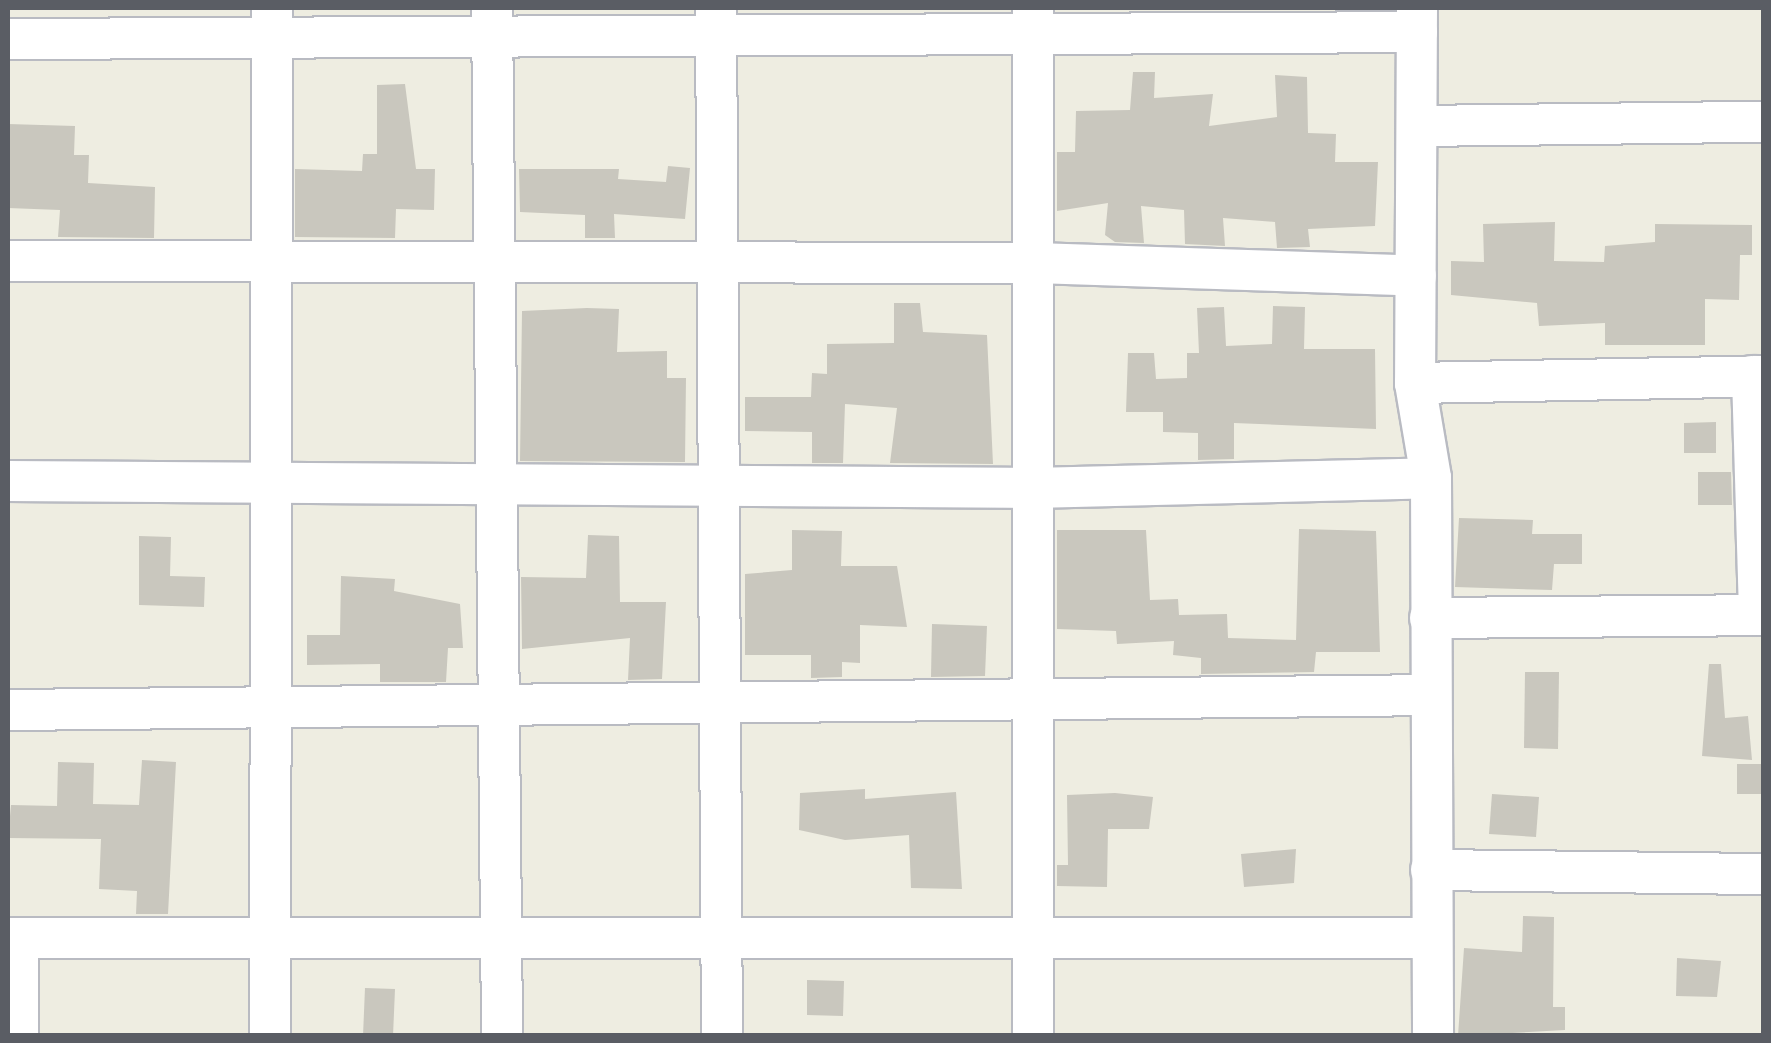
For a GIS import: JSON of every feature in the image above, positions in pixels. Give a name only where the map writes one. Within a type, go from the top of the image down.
[{"type":"street","points":[[8,40],[272,23],[1417,20],[1415,383],[1431,478],[1433,1036]]},
{"type":"street","points":[[493,22],[502,1036]]},
{"type":"street","points":[[716,22],[722,1036]]},
{"type":"street","points":[[1033,22],[1033,1036]]},
{"type":"street","points":[[270,1036],[268,482],[275,262],[272,23]]},
{"type":"street","points":[[1417,126],[1764,122]]},
{"type":"street","points":[[8,261],[1033,263],[1416,276]]},
{"type":"street","points":[[1415,383],[1758,376],[1761,615],[1430,618]]},
{"type":"street","points":[[8,481],[1033,488],[1431,478]]},
{"type":"street","points":[[8,710],[271,704],[1430,695]]},
{"type":"street","points":[[1431,870],[1764,874]]},
{"type":"street","points":[[18,1036],[13,938],[1432,938]]},
{"type":"building","points":[[1133,72],[1155,72],[1154,98],[1213,94],[1209,126],[1277,117],[1275,75],[1307,77],[1308,133],[1336,134],[1335,162],[1378,162],[1375,226],[1308,229],[1310,247],[1277,248],[1275,222],[1223,218],[1225,246],[1185,244],[1184,210],[1141,206],[1144,243],[1115,242],[1105,235],[1108,203],[1057,211],[1057,152],[1075,152],[1076,111],[1130,110]]},
{"type":"building","points":[[405,84],[416,169],[435,169],[434,210],[396,209],[395,238],[295,237],[295,169],[362,171],[363,154],[377,154],[377,85]]},
{"type":"building","points":[[8,124],[75,126],[74,155],[89,155],[88,183],[155,187],[154,238],[58,237],[60,210],[8,208]]},
{"type":"building","points":[[668,166],[690,168],[685,219],[614,214],[615,238],[585,238],[585,215],[520,212],[519,169],[619,169],[618,179],[666,182]]},
{"type":"building","points":[[1555,222],[1554,261],[1604,262],[1605,246],[1655,242],[1655,224],[1752,225],[1752,255],[1740,255],[1739,300],[1705,299],[1705,345],[1605,345],[1605,323],[1539,326],[1537,303],[1451,295],[1451,261],[1484,262],[1483,224]]},
{"type":"building","points":[[894,303],[920,303],[923,332],[987,335],[993,464],[890,463],[897,408],[845,404],[843,463],[812,463],[812,432],[745,431],[745,397],[811,397],[812,373],[827,374],[827,344],[894,343]]},
{"type":"building","points":[[1273,306],[1305,307],[1304,349],[1375,349],[1376,429],[1234,423],[1234,459],[1198,460],[1198,433],[1163,432],[1163,412],[1126,412],[1128,353],[1154,353],[1156,379],[1187,378],[1187,353],[1199,353],[1197,308],[1224,307],[1226,346],[1272,344]]},
{"type":"building","points":[[619,309],[617,352],[667,351],[667,378],[686,378],[685,462],[520,461],[522,311]]},
{"type":"building","points":[[1716,422],[1716,453],[1684,453],[1684,423]]},
{"type":"building","points":[[1698,472],[1731,472],[1732,505],[1698,505]]},
{"type":"building","points":[[1459,518],[1533,520],[1532,534],[1582,534],[1582,564],[1554,564],[1552,590],[1455,587]]},
{"type":"building","points":[[1299,529],[1376,531],[1380,652],[1316,652],[1314,672],[1201,674],[1201,658],[1173,655],[1174,641],[1117,644],[1116,631],[1057,629],[1057,530],[1146,530],[1150,600],[1178,599],[1179,615],[1227,614],[1228,638],[1296,640]]},
{"type":"building","points":[[792,530],[842,531],[841,566],[897,566],[907,627],[860,625],[860,663],[842,662],[842,677],[811,678],[811,655],[745,655],[745,574],[792,570]]},
{"type":"building","points":[[588,535],[619,536],[620,602],[666,602],[662,679],[628,680],[630,638],[522,649],[521,577],[586,578]]},
{"type":"building","points":[[139,536],[171,537],[170,576],[205,577],[204,607],[139,605]]},
{"type":"building","points":[[341,576],[395,579],[394,591],[460,604],[463,648],[448,648],[446,682],[380,682],[380,664],[307,665],[307,635],[340,635]]},
{"type":"building","points":[[932,624],[987,626],[985,676],[931,677]]},
{"type":"building","points":[[1709,664],[1721,664],[1725,718],[1748,716],[1752,760],[1702,756]]},
{"type":"building","points":[[1525,672],[1559,672],[1558,749],[1524,748]]},
{"type":"building","points":[[142,760],[176,762],[168,914],[136,914],[137,891],[99,889],[101,839],[8,838],[11,805],[57,806],[58,762],[94,763],[93,804],[139,805]]},
{"type":"building","points":[[1737,764],[1764,764],[1764,794],[1737,794]]},
{"type":"building","points":[[865,789],[865,799],[956,792],[962,889],[911,888],[909,835],[845,840],[799,830],[800,793]]},
{"type":"building","points":[[1115,793],[1153,797],[1149,829],[1108,829],[1107,887],[1057,886],[1057,865],[1068,865],[1067,795]]},
{"type":"building","points":[[1492,794],[1539,797],[1536,837],[1489,834]]},
{"type":"building","points":[[1296,849],[1294,883],[1244,887],[1241,854]]},
{"type":"building","points":[[1523,916],[1554,917],[1553,1007],[1565,1007],[1565,1030],[1458,1036],[1464,948],[1522,952]]},
{"type":"building","points":[[1677,958],[1721,961],[1717,997],[1676,996]]},
{"type":"building","points":[[807,980],[844,981],[843,1016],[807,1015]]},
{"type":"building","points":[[365,988],[395,989],[393,1036],[363,1036]]}]
